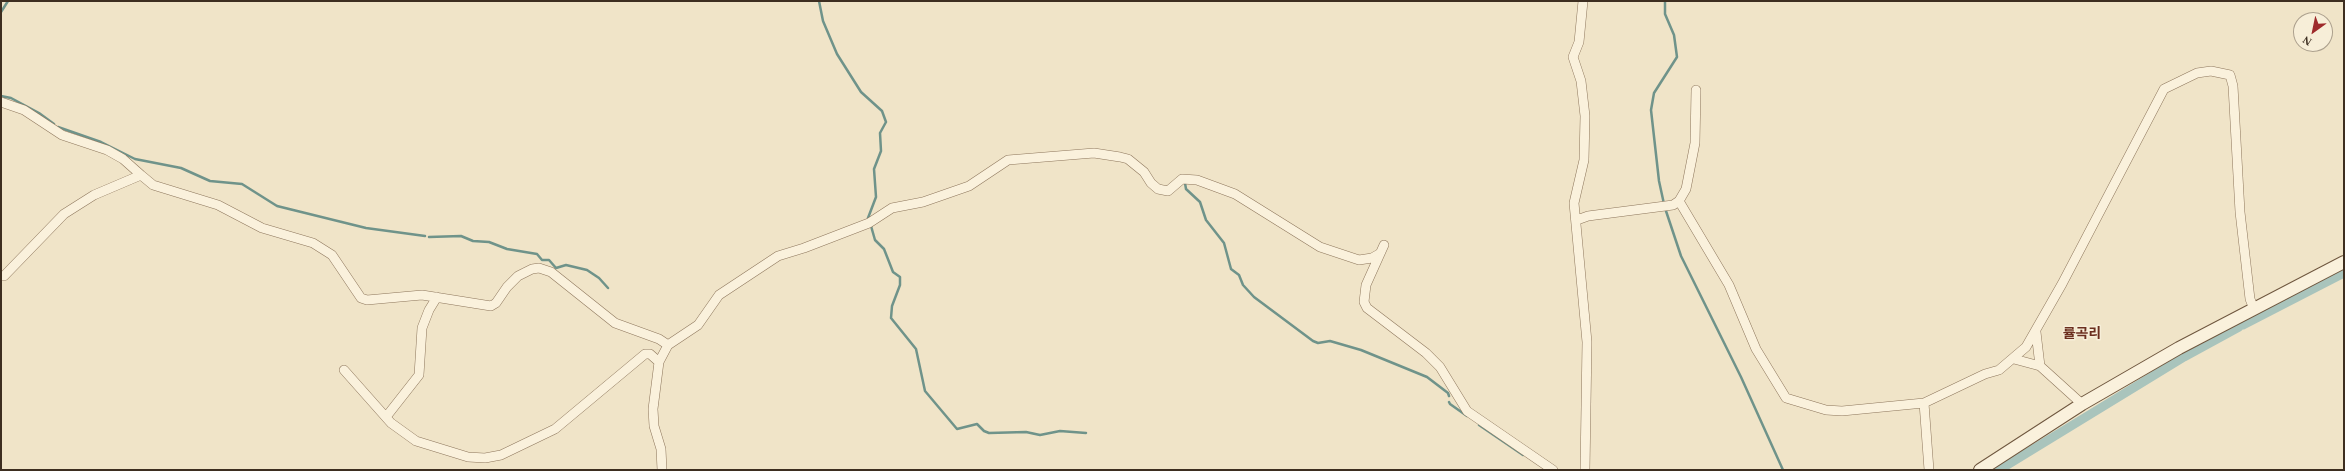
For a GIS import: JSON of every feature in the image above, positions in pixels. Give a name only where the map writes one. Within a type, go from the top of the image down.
[{"type":"street","points":[[1583,1],[1579,42],[1573,57],[1581,81],[1585,116],[1584,160],[1574,203],[1577,220],[1587,342],[1585,470]]},
{"type":"street","points":[[1679,201],[1729,285],[1756,349],[1786,398],[1826,410],[1842,411],[1924,403],[1985,374],[1999,370],[2014,359],[2036,332],[2164,89],[2196,73],[2211,71],[2230,75],[2233,86],[2240,212],[2250,299],[2254,309]]},
{"type":"street","points":[[1577,220],[1588,216],[1673,206],[1679,201],[1686,189],[1695,143],[1696,90]]},
{"type":"street","points":[[1,102],[24,110],[62,135],[112,153],[123,159],[153,185],[218,205],[262,228],[313,243],[332,256],[361,298],[367,300],[410,295],[437,297],[490,306],[496,303],[507,286],[518,276],[532,269],[544,269],[615,323],[659,339],[668,345]]},
{"type":"street","points":[[662,470],[661,449],[654,426],[653,409],[659,362],[668,345],[698,326],[719,295],[778,256],[804,248],[856,228],[892,208],[923,202],[969,186],[1008,160],[1094,153],[1128,159],[1144,172],[1158,189],[1168,191],[1182,179],[1197,180],[1235,194],[1320,247],[1359,260],[1372,258],[1379,254]]},
{"type":"street","points":[[4,276],[64,214],[94,195],[141,175]]},
{"type":"street","points":[[1384,245],[1366,285],[1364,302],[1367,308],[1426,353],[1440,367],[1467,411],[1553,470]]},
{"type":"street","points":[[1980,470],[2082,404],[2179,348],[2344,262]]},
{"type":"street","points":[[386,417],[419,375],[422,328],[437,297]]},
{"type":"street","points":[[2036,332],[2040,366]]},
{"type":"street","points":[[344,370],[386,417],[416,441],[430,447],[468,457],[484,458],[501,455],[554,428],[638,358],[650,354],[659,362]]},
{"type":"street","points":[[2014,359],[2040,366],[2082,404]]},
{"type":"street","points":[[1924,403],[1929,470]]},
{"type":"waterway","points":[[1,12],[8,1]]},
{"type":"waterway","points":[[819,1],[823,21],[837,54],[861,92],[882,111],[886,122],[880,133],[881,151],[874,169],[876,197],[868,218]]},
{"type":"waterway","points":[[1664,204],[1659,181],[1651,110],[1654,93],[1677,57],[1674,35],[1665,14],[1665,1]]},
{"type":"waterway","points":[[1,96],[11,98],[39,113],[54,124]]},
{"type":"waterway","points":[[58,127],[101,142],[135,159],[181,168],[210,181],[242,184],[277,206],[366,228],[425,236]]},
{"type":"waterway","points":[[1185,183],[1186,189],[1200,202],[1206,220],[1224,243],[1231,269],[1239,275],[1243,285],[1254,297],[1313,341],[1318,343],[1330,341],[1361,350],[1427,377],[1448,393],[1449,396]]},
{"type":"waterway","points":[[1666,211],[1681,256],[1741,377],[1783,470]]},
{"type":"waterway","points":[[871,226],[875,240],[884,249],[893,272],[900,277],[900,285],[892,306],[891,318],[916,349],[925,391],[957,429],[977,424],[984,431],[989,433],[1026,432],[1040,435],[1060,431],[1086,433]]},
{"type":"waterway","points":[[429,237],[461,236],[473,241],[489,242],[507,249],[537,254],[542,260],[549,260],[556,268],[566,265],[587,270],[599,278],[608,288]]},
{"type":"waterway","points":[[2243,325],[2344,273]]},
{"type":"waterway","points":[[1999,470],[2184,357],[2239,327]]},
{"type":"waterway","points":[[1449,402],[1467,416]]},
{"type":"waterway","points":[[1479,425],[1523,455]]},
{"type":"district","name":"률곡리","points":[[2082,333]]}]
